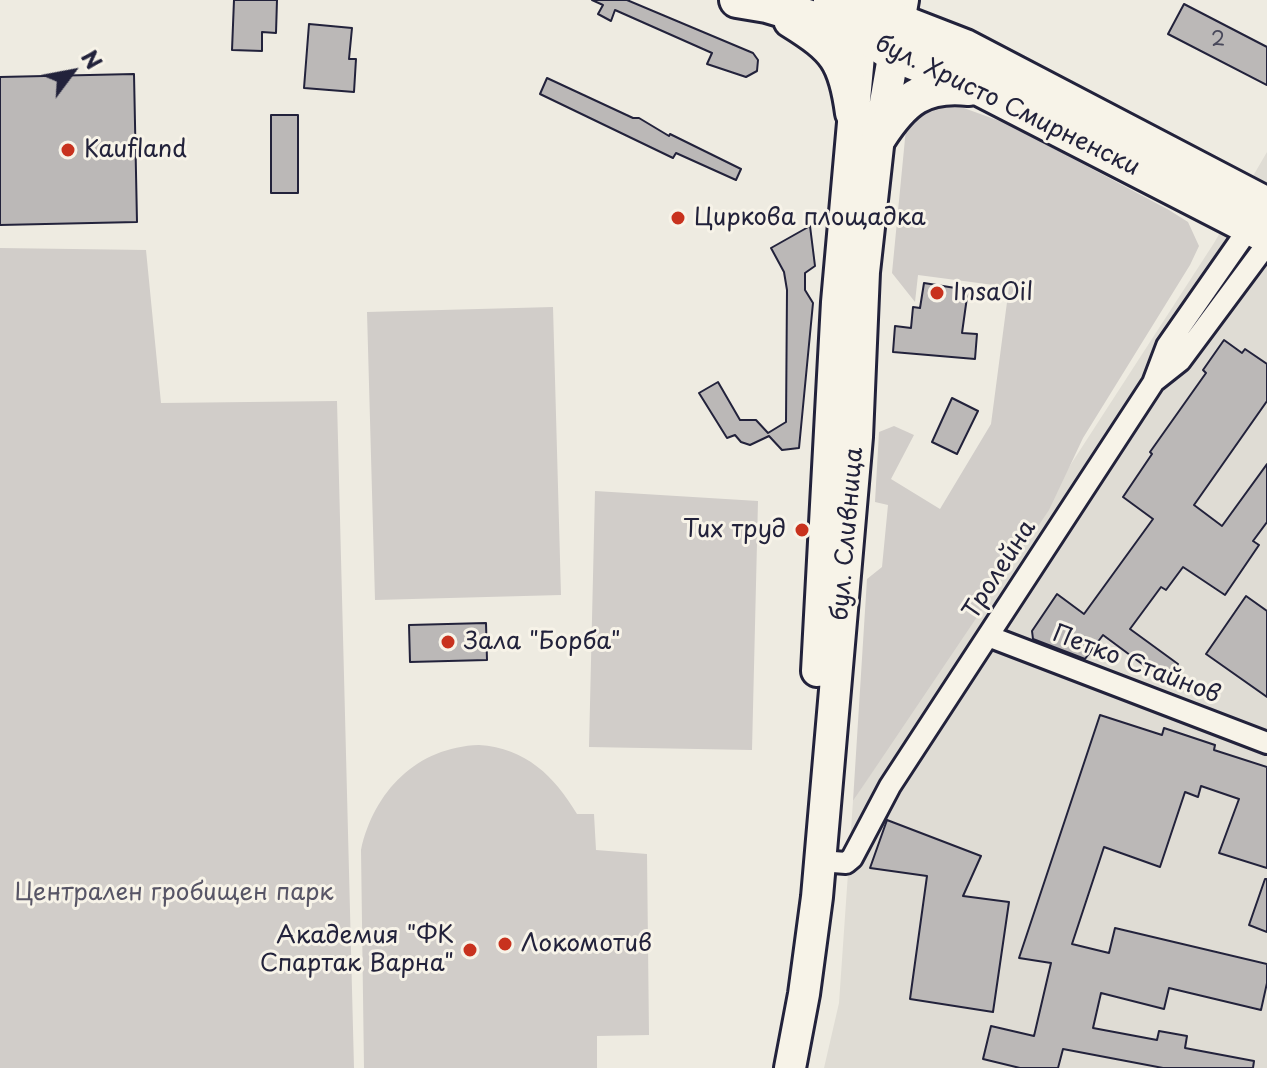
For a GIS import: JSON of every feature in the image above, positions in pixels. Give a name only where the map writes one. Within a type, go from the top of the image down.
[{"type":"main road","name":"бул. Христо Смирненски","points":[[831,0],[866,14]]},
{"type":"main road","name":"бул. Христо Смирненски","points":[[752,3],[903,19],[965,47],[1264,220]]},
{"type":"main road","points":[[752,3],[809,31],[834,53],[848,78],[853,113]]},
{"type":"main road","name":"бул. Сливница","points":[[771,1068],[794,945],[799,897],[818,657],[837,302],[853,113],[866,14]]},
{"type":"main road","name":"бул. Христо Смирненски","points":[[903,19],[981,89],[1264,220]]},
{"type":"main road","name":"бул. Сливница","points":[[790,1068],[812,942],[820,861],[857,437],[864,272],[879,137],[903,19]]},
{"type":"main road","points":[[879,137],[903,105],[923,92],[950,86],[981,89]]},
{"type":"street","name":"Тролейна","points":[[820,861],[849,861],[890,786],[1153,383],[1167,346],[1264,220]]},
{"type":"street","name":"Петко Стайнов","points":[[988,636],[1267,743]]},
{"type":"shaded area","points":[[1267,152],[1267,1068],[824,1068],[839,1003],[853,801],[1214,243]]},
{"type":"green space","points":[[950,103],[1008,124],[1169,210],[1188,222],[1199,246],[1083,438],[1049,510],[853,801],[867,579],[882,567],[888,505],[875,502],[879,432],[894,426],[914,435],[891,479],[940,509],[991,424],[1009,287],[918,275],[915,302],[892,273],[907,118],[920,106]]},
{"type":"green space","name":"Централен гробищен парк","points":[[0,248],[146,250],[161,403],[337,401],[354,1068],[0,1068]]},
{"type":"green space","points":[[553,307],[561,595],[375,600],[367,312]]},
{"type":"green space","points":[[595,491],[758,501],[752,750],[589,747]]},
{"type":"green space","name":"Локомотив","points":[[479,745],[496,747],[525,758],[548,776],[577,814],[594,814],[596,850],[647,854],[649,1035],[597,1036],[597,1068],[364,1068],[361,850],[367,829],[388,791],[418,764],[436,754]]},
{"type":"building","points":[[234,0],[277,0],[276,33],[262,32],[262,51],[232,50]]},
{"type":"building","points":[[592,0],[627,0],[753,53],[758,60],[757,71],[746,77],[707,64],[712,53],[615,10],[611,21],[598,14],[603,5]]},
{"type":"building","points":[[1184,4],[1267,47],[1267,85],[1168,34]]},
{"type":"building","points":[[309,24],[352,28],[349,59],[356,59],[354,92],[304,88]]},
{"type":"building","name":"Kaufland","points":[[134,74],[137,222],[0,225],[0,77]]},
{"type":"building","points":[[547,78],[639,118],[669,136],[741,169],[736,180],[676,153],[673,158],[540,94]]},
{"type":"building","points":[[271,115],[298,115],[298,193],[271,193]]},
{"type":"building","points":[[810,226],[815,266],[805,273],[805,290],[813,303],[799,448],[782,450],[769,436],[750,445],[741,442],[735,435],[727,438],[699,393],[718,382],[740,420],[756,420],[768,433],[786,422],[787,290],[784,272],[771,248]]},
{"type":"building","points":[[924,283],[968,290],[962,333],[977,334],[975,359],[893,352],[895,326],[911,328],[913,307],[920,308]]},
{"type":"building","points":[[1224,340],[1242,353],[1245,349],[1267,364],[1267,401],[1194,505],[1222,526],[1267,464],[1267,522],[1253,541],[1259,545],[1225,595],[1183,567],[1166,590],[1161,587],[1130,629],[1178,664],[1165,681],[1103,635],[1085,659],[1033,639],[1032,631],[1057,594],[1084,614],[1153,519],[1123,497],[1152,454],[1150,452],[1206,373],[1203,370]]},
{"type":"building","points":[[952,398],[978,411],[957,454],[932,442]]},
{"type":"building","points":[[1246,596],[1267,611],[1267,697],[1206,654]]},
{"type":"building","name":"Зала \"Борба\"","points":[[486,623],[487,660],[410,662],[409,625]]},
{"type":"building","points":[[1100,715],[1162,735],[1164,728],[1215,745],[1214,750],[1267,767],[1267,868],[1219,853],[1239,799],[1201,786],[1198,797],[1185,792],[1160,867],[1104,847],[1072,944],[1109,953],[1115,928],[1267,964],[1267,983],[1261,1010],[1169,988],[1164,1009],[1101,993],[1093,1028],[1157,1040],[1159,1031],[1187,1036],[1185,1048],[1254,1061],[1253,1068],[1163,1068],[1063,1049],[1058,1068],[1020,1068],[983,1059],[991,1026],[1034,1036],[1051,963],[1019,958]]},
{"type":"building","points":[[887,820],[981,856],[963,896],[1009,902],[993,1012],[910,999],[927,876],[870,868]]},
{"type":"building","points":[[1267,879],[1267,932],[1249,925]]},
{"type":"place","name":"Kaufland","points":[[68,150]]},
{"type":"place","name":"Циркова площадка","points":[[678,218]]},
{"type":"place","name":"InsaOil","points":[[937,293]]},
{"type":"place","name":"Тих труд","points":[[802,530]]},
{"type":"place","name":"Зала \"Борба\"","points":[[448,642]]},
{"type":"place","name":"Локомотив","points":[[505,944]]},
{"type":"place","name":"Академия \"ФК Спартак Варна\"","points":[[470,950]]}]
